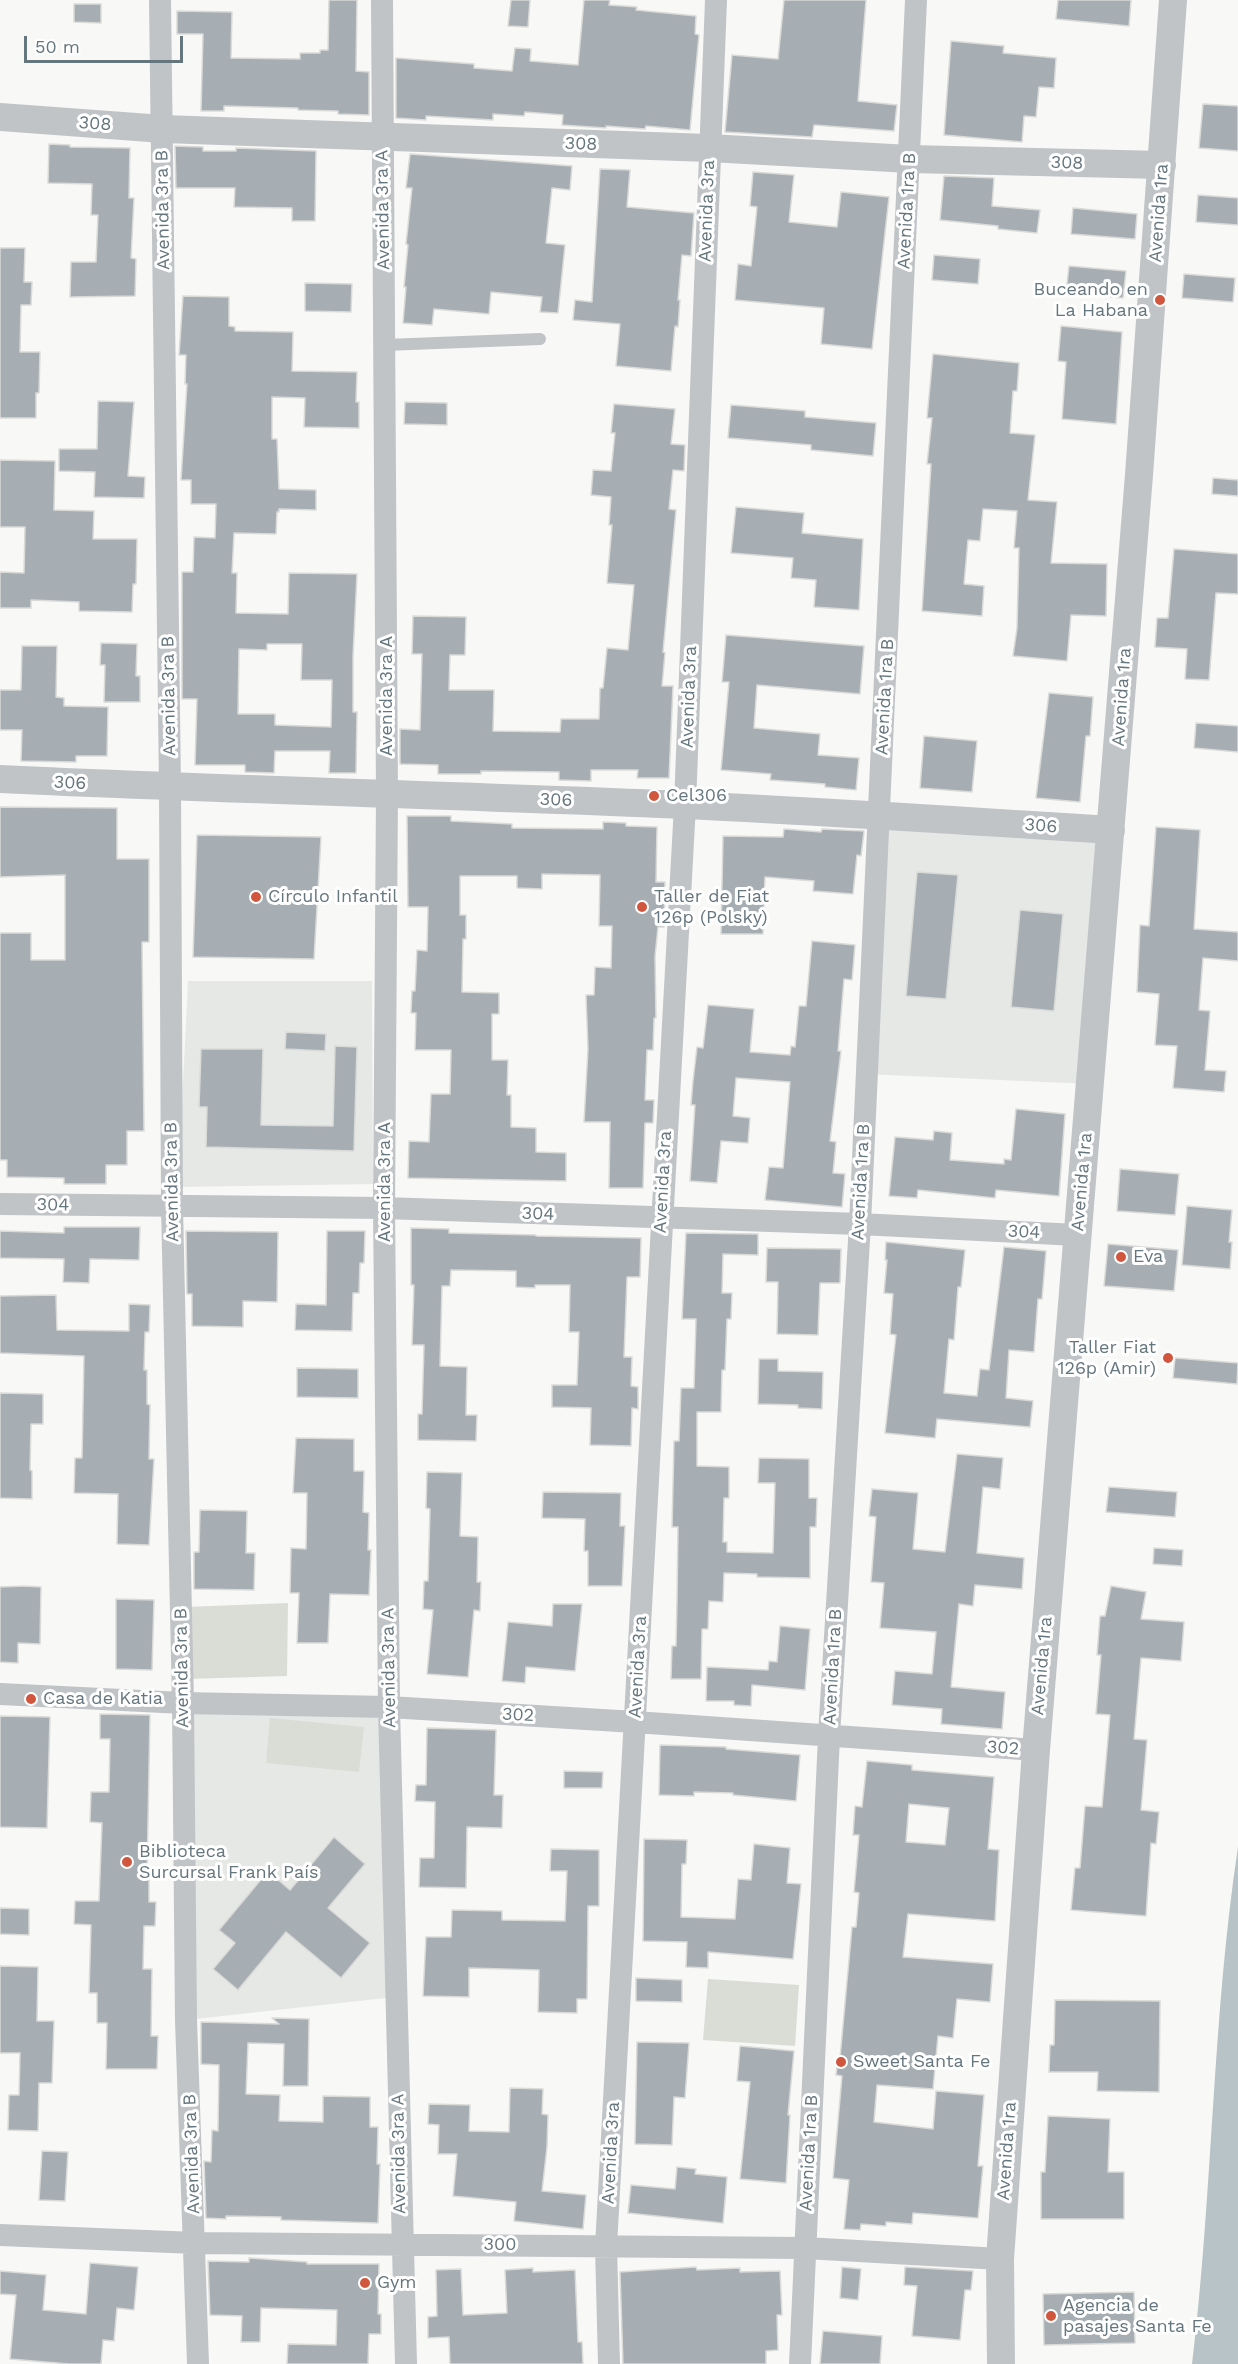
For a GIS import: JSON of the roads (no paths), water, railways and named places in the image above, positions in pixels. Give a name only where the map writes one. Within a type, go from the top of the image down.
[{"type":"street","name":"Avenida 3ra B","points":[[160,0],[170,787],[172,1207],[183,1703],[186,2020],[198,2364]]},
{"type":"street","name":"Avenida 3ra A","points":[[382,0],[387,794],[384,1209],[389,1707],[406,2364]]},
{"type":"street","name":"Avenida 3ra","points":[[609,2364],[606,2246],[685,805],[716,0]]},
{"type":"street","name":"Avenida 1ra B","points":[[800,2364],[829,1736],[860,1224],[916,0]]},
{"type":"street","name":"Avenida 1ra","points":[[1001,2364],[1000,2259],[1036,1750],[1111,830],[1173,0]]},
{"type":"street","name":"308","points":[[0,117],[163,129],[709,148],[910,159],[1162,165]]},
{"type":"street","name":"306","points":[[0,779],[685,805],[1111,830]]},
{"type":"street","name":"304","points":[[0,1204],[384,1209],[860,1224],[1077,1235]]},
{"type":"street","name":"302","points":[[0,1694],[183,1703],[389,1707],[1036,1750]]},
{"type":"street","name":"300","points":[[0,2235],[195,2243],[805,2248],[1000,2259]]},
{"type":"lane","points":[[385,345],[540,339]]},
{"type":"place","name":"Buceando en La Habana","points":[[1160,300]]},
{"type":"place","name":"Cel306","points":[[654,796]]},
{"type":"place","name":"Círculo Infantil","points":[[256,897]]},
{"type":"place","name":"Taller de Fiat 126p (Polsky)","points":[[642,907]]},
{"type":"place","name":"Eva","points":[[1121,1257]]},
{"type":"place","name":"Taller Fiat 126p (Amir)","points":[[1168,1358]]},
{"type":"place","name":"Casa de Katia","points":[[31,1699]]},
{"type":"place","name":"Biblioteca Surcursal Frank País","points":[[127,1862]]},
{"type":"place","name":"Sweet Santa Fe","points":[[841,2062]]},
{"type":"place","name":"Gym","points":[[365,2283]]},
{"type":"place","name":"Agencia de pasajes Santa Fe","points":[[1051,2316]]}]
